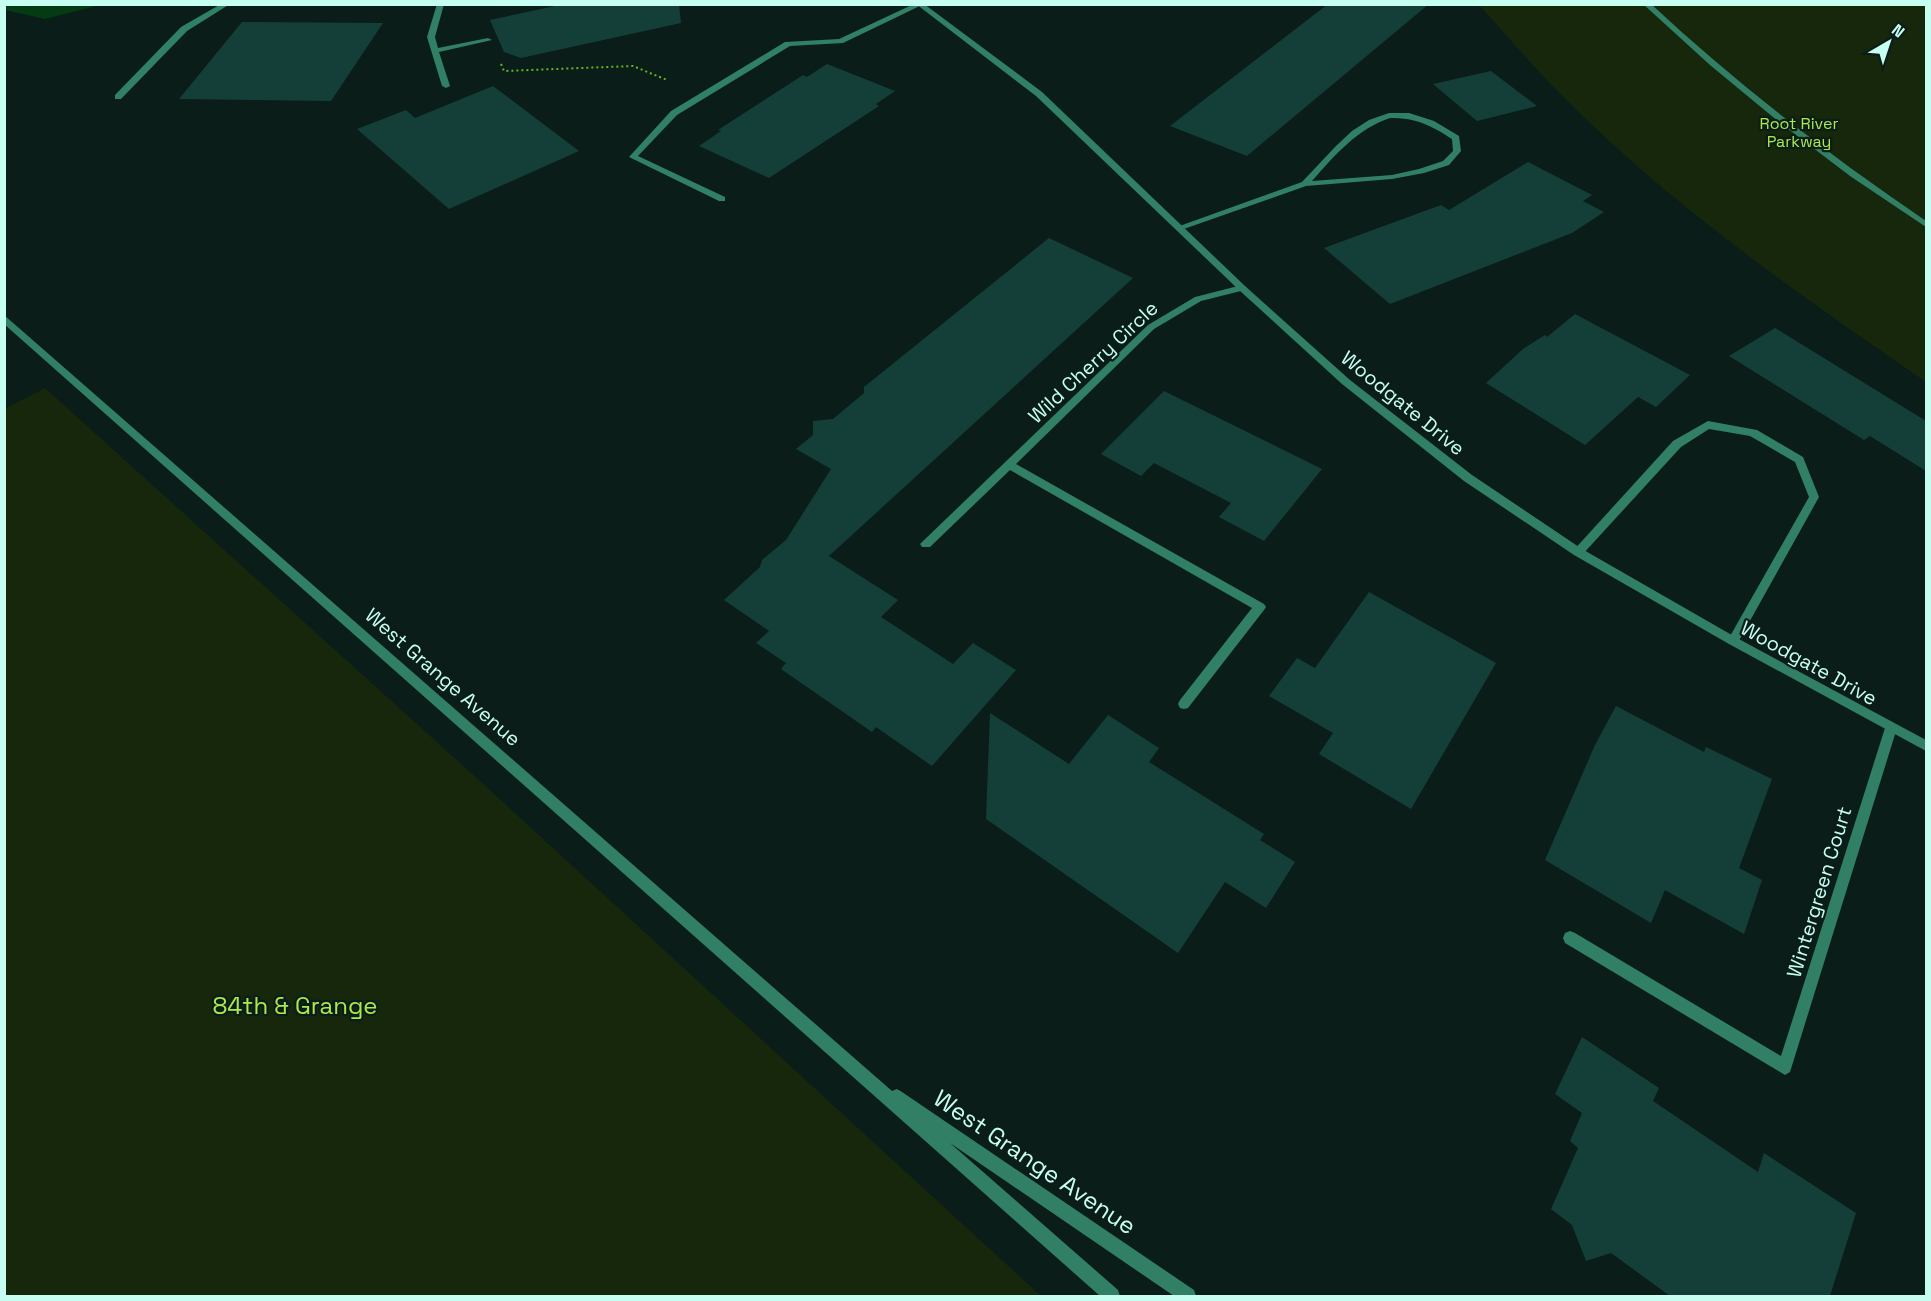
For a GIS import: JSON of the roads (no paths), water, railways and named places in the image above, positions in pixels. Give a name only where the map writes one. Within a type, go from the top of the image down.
[{"type":"street","points":[[118,97],[184,29],[227,4]]},
{"type":"street","points":[[441,4],[431,37],[446,86]]},
{"type":"street","points":[[1646,4],[1703,58],[1839,165],[1926,225]]},
{"type":"street","points":[[722,199],[633,157],[674,113],[789,44],[840,41],[920,5]]},
{"type":"street","name":"Woodgate Drive","points":[[920,5],[1039,94],[1178,228],[1346,382],[1468,478],[1578,552],[1733,641],[1926,746]]},
{"type":"street","points":[[435,51],[488,40]]},
{"type":"street","points":[[1178,228],[1305,184],[1392,177],[1446,163],[1457,151],[1456,138],[1439,126],[1419,117],[1395,114],[1370,121],[1348,137],[1305,184]]},
{"type":"street","name":"Wild Cherry Circle","points":[[926,544],[1151,327],[1198,299],[1242,288]]},
{"type":"street","name":"West Grange Avenue","points":[[4,318],[1112,1296]]},
{"type":"street","points":[[1578,552],[1677,444],[1708,425],[1753,433],[1781,449],[1799,460],[1814,497],[1733,641]]},
{"type":"street","points":[[1009,465],[1260,607],[1184,704]]},
{"type":"street","name":"Wintergreen Court","points":[[1570,938],[1785,1067],[1891,728]]},
{"type":"street","name":"West Grange Avenue","points":[[854,1067],[1188,1296]]},
{"type":"park label","name":"Root River Parkway","points":[[1799,132]]},
{"type":"park label","name":"84th & Grange","points":[[295,1005]]}]
